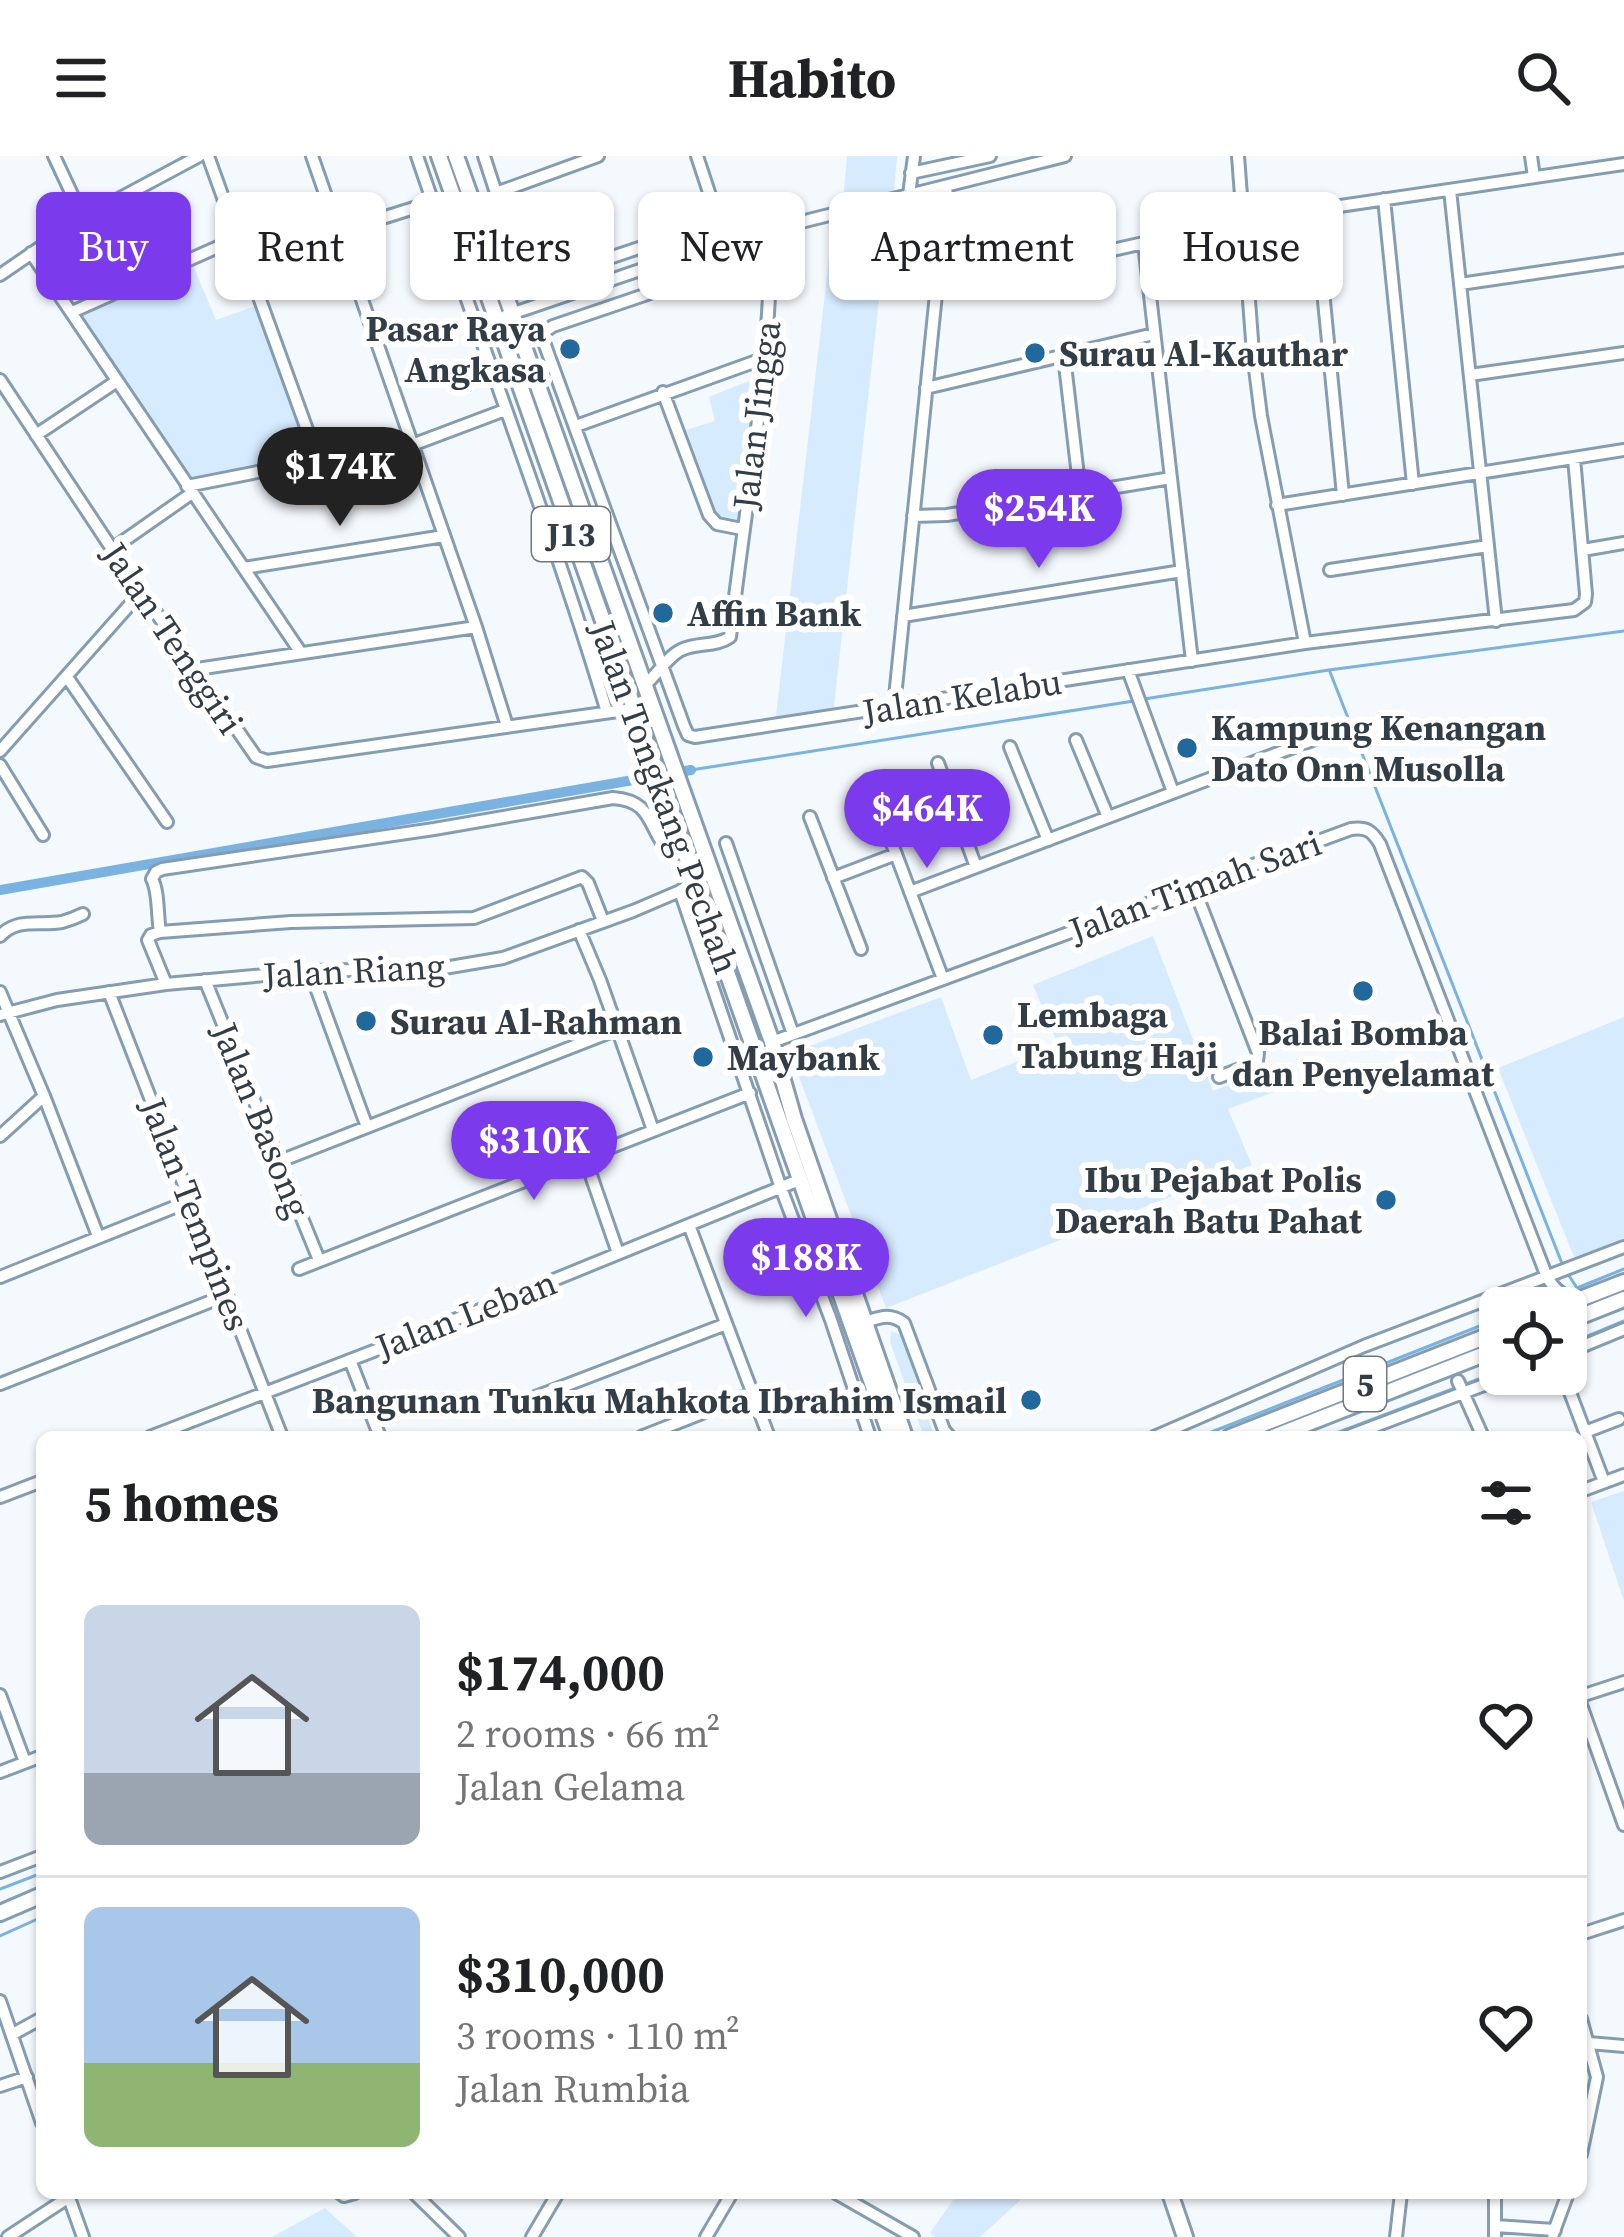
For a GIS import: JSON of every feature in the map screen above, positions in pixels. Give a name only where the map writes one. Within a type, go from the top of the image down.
[{"type":"main road","name":"Jalan Tongkang Pechah","points":[[439,156],[690,809],[903,1431]]},
{"type":"main road","name":"Jalan Tongkang Pechah","points":[[456,156],[503,317],[632,710],[889,1431]]},
{"type":"main road","points":[[739,1004],[762,1037],[772,1042],[766,1051],[772,1079],[769,1089]]},
{"type":"main road","points":[[792,1114],[789,1126],[804,1169],[799,1180]]},
{"type":"main road","points":[[1587,1295],[1624,1282]]},
{"type":"main road","points":[[1587,1314],[1624,1299]]},
{"type":"main road","name":"5","points":[[1245,1431],[1479,1338]]},
{"type":"main road","name":"5","points":[[1288,1431],[1479,1356]]},
{"type":"main road","points":[[0,1912],[36,1897]]},
{"type":"main road","points":[[1172,2199],[1185,2237]]},
{"type":"street","points":[[54,156],[70,192]]},
{"type":"street","points":[[131,192],[199,156]]},
{"type":"street","points":[[208,156],[221,192]]},
{"type":"street","points":[[312,156],[324,192]]},
{"type":"street","points":[[417,156],[430,192]]},
{"type":"street","points":[[484,156],[496,192]]},
{"type":"street","points":[[499,192],[598,156]]},
{"type":"street","points":[[697,156],[709,192]]},
{"type":"street","points":[[909,192],[914,156]]},
{"type":"street","points":[[911,173],[990,156]]},
{"type":"street","points":[[921,192],[1065,156]]},
{"type":"street","points":[[1238,156],[1242,192]]},
{"type":"street","points":[[1531,156],[1534,177]]},
{"type":"street","points":[[1343,205],[1623,162]]},
{"type":"street","points":[[945,192],[946,186]]},
{"type":"street","points":[[1450,190],[1496,621]]},
{"type":"street","points":[[1384,199],[1413,484]]},
{"type":"street","points":[[72,312],[215,248]]},
{"type":"street","points":[[0,274],[36,250]]},
{"type":"street","points":[[31,253],[301,653]]},
{"type":"street","points":[[1460,284],[1624,260]]},
{"type":"street","points":[[503,317],[638,271]]},
{"type":"street","points":[[638,298],[546,330],[542,338],[662,670],[644,686]]},
{"type":"street","points":[[261,300],[318,460]]},
{"type":"street","points":[[361,300],[507,726]]},
{"type":"street","points":[[467,300],[608,712]]},
{"type":"street","name":"Jalan Jingga","points":[[662,670],[676,652],[730,638],[768,300]]},
{"type":"street","points":[[894,707],[935,300]]},
{"type":"street","points":[[1150,300],[1192,661]]},
{"type":"street","points":[[1250,300],[1253,353],[1277,505],[1305,643]]},
{"type":"street","points":[[1324,300],[1343,495]]},
{"type":"street","points":[[926,388],[1154,334]]},
{"type":"street","points":[[1470,375],[1624,353]]},
{"type":"street","points":[[1064,356],[1080,493]]},
{"type":"street","points":[[576,426],[765,358]]},
{"type":"street","name":"Jalan Tenggiri","points":[[0,380],[256,757],[267,761],[632,710]]},
{"type":"street","points":[[36,435],[117,381]]},
{"type":"street","name":"Jalan Jingga","points":[[663,392],[709,515],[717,524],[742,530]]},
{"type":"street","points":[[112,549],[189,489],[412,445],[505,410]]},
{"type":"street","points":[[1277,505],[1624,450]]},
{"type":"street","points":[[1574,458],[1583,550],[1624,544]]},
{"type":"street","points":[[913,516],[947,515],[1171,478]]},
{"type":"street","points":[[244,568],[444,536]]},
{"type":"street","points":[[1330,570],[1488,546]]},
{"type":"street","name":"Jalan Kelabu","points":[[662,670],[688,735],[695,737],[1305,643],[1580,608],[1586,594],[1583,550]]},
{"type":"street","points":[[903,616],[1182,571]]},
{"type":"street","points":[[0,751],[142,591]]},
{"type":"street","points":[[197,669],[476,627]]},
{"type":"street","points":[[1128,670],[1173,792]]},
{"type":"street","points":[[67,677],[167,822]]},
{"type":"street","points":[[910,892],[1323,736]]},
{"type":"street","points":[[1076,740],[1108,817]]},
{"type":"street","points":[[1010,747],[1048,840]]},
{"type":"street","points":[[938,763],[976,867]]},
{"type":"street","points":[[0,765],[43,835]]},
{"type":"street","points":[[868,780],[943,979]]},
{"type":"street","points":[[160,932],[155,907],[158,890],[152,879],[162,869],[434,830],[613,798],[640,805],[664,849],[685,850]]},
{"type":"street","points":[[810,817],[861,949]]},
{"type":"street","name":"Jalan Timah Sari","points":[[772,1042],[1363,827],[1380,844],[1553,1278]]},
{"type":"street","points":[[726,843],[793,1034]]},
{"type":"street","points":[[833,878],[896,854]]},
{"type":"street","points":[[695,881],[706,857]]},
{"type":"street","points":[[166,983],[148,940],[160,932],[291,922],[474,918],[582,877],[603,921]]},
{"type":"street","name":"Jalan Riang","points":[[4,1013],[166,983],[310,971],[445,968],[503,958],[680,891],[695,881]]},
{"type":"street","points":[[1194,888],[1258,1053],[1257,1061],[1219,1077]]},
{"type":"street","points":[[680,891],[868,1431]]},
{"type":"street","points":[[0,937],[19,923],[63,922],[83,914]]},
{"type":"street","points":[[579,930],[653,1130]]},
{"type":"street","points":[[310,971],[367,1127]]},
{"type":"street","name":"Jalan Basong","points":[[206,980],[319,1260]]},
{"type":"street","points":[[0,992],[4,1013],[44,1096],[98,1236]]},
{"type":"street","name":"Jalan Tempines","points":[[109,992],[280,1431]]},
{"type":"street","points":[[280,1161],[618,1030]]},
{"type":"street","points":[[299,1269],[750,1093]]},
{"type":"street","points":[[0,1136],[44,1096]]},
{"type":"street","points":[[585,1158],[618,1253]]},
{"type":"street","name":"Jalan Leban","points":[[166,1431],[799,1180]]},
{"type":"street","points":[[0,1276],[192,1200]]},
{"type":"street","points":[[689,1225],[767,1431]]},
{"type":"street","points":[[1187,1431],[1364,1346],[1553,1278],[1624,1247]]},
{"type":"street","points":[[1553,1278],[1559,1287]]},
{"type":"street","points":[[0,1384],[227,1295]]},
{"type":"street","points":[[865,1322],[887,1315],[904,1323],[945,1431]]},
{"type":"street","points":[[512,1406],[727,1324]]},
{"type":"street","points":[[1587,1344],[1624,1329]]},
{"type":"street","points":[[350,1360],[378,1431]]},
{"type":"street","points":[[1461,1388],[1479,1367]]},
{"type":"street","points":[[1429,1376],[1461,1388],[1480,1431]]},
{"type":"street","points":[[1377,1431],[1479,1383]]},
{"type":"street","points":[[656,1431],[753,1393]]},
{"type":"street","points":[[1571,1395],[1585,1431]]},
{"type":"street","points":[[1587,1431],[1619,1419]]},
{"type":"street","points":[[1587,1437],[1604,1482]]},
{"type":"street","points":[[1587,1489],[1624,1474]]},
{"type":"street","points":[[0,1497],[36,1482]]},
{"type":"street","points":[[1587,1694],[1624,1682]]},
{"type":"street","points":[[0,1695],[25,1762]]},
{"type":"street","points":[[1587,1721],[1624,1825]]},
{"type":"street","points":[[0,1772],[36,1758]]},
{"type":"street","points":[[1606,1773],[1624,1767]]},
{"type":"street","points":[[0,1872],[36,1858]]},
{"type":"street","points":[[1587,1932],[1624,1920]]},
{"type":"street","points":[[0,2002],[36,2105]]},
{"type":"street","points":[[13,2034],[36,2021]]},
{"type":"street","points":[[1587,2037],[1597,2077],[1587,2124]]},
{"type":"street","points":[[1589,2043],[1624,2046]]},
{"type":"street","points":[[1,2082],[27,2077]]},
{"type":"street","points":[[8,2237],[62,2199]]},
{"type":"street","points":[[69,2199],[83,2237]]},
{"type":"street","points":[[420,2199],[459,2237]]},
{"type":"street","points":[[532,2237],[554,2199]]},
{"type":"street","points":[[706,2237],[728,2199]]},
{"type":"street","points":[[846,2199],[913,2237]]},
{"type":"street","points":[[1396,2237],[1399,2199]]},
{"type":"street","points":[[1495,2199],[1495,2232],[1554,2234],[1566,2199]]},
{"type":"shaded area","points":[[847,156],[897,156],[894,192],[844,192]]},
{"type":"shaded area","points":[[829,259],[829,300],[879,300],[833,715],[775,724]]},
{"type":"shaded area","points":[[191,261],[216,320],[258,305],[312,459],[189,482],[78,309],[97,300],[191,300]]},
{"type":"shaded area","points":[[756,378],[742,521],[721,524],[686,430],[715,421],[709,397]]},
{"type":"shaded area","points":[[1153,936],[1213,1091],[1272,1068],[1282,1089],[1228,1109],[1252,1165],[886,1308],[793,1061],[799,1050],[941,997],[971,1080],[1058,1045],[1033,985]]},
{"type":"shaded area","points":[[1624,1017],[1624,1240],[1574,1257],[1498,1068]]},
{"type":"shaded area","points":[[891,1331],[904,1336],[932,1407],[925,1410],[933,1431],[922,1431],[890,1342]]},
{"type":"shaded area","points":[[1624,1491],[1624,1601],[1591,1502]]},
{"type":"shaded area","points":[[954,2199],[1021,2199],[980,2237],[930,2233]]},
{"type":"shaded area","points":[[325,2208],[357,2237],[272,2237]]},
{"type":"waterway","points":[[1144,699],[1624,631]]},
{"type":"waterway","points":[[1330,672],[1563,1266]]},
{"type":"waterway","points":[[691,770],[1134,701]]},
{"type":"waterway","points":[[0,890],[691,770]]},
{"type":"waterway","points":[[1568,1274],[1577,1288],[1624,1269]]},
{"type":"waterway","points":[[1587,1336],[1624,1321]]},
{"type":"waterway","points":[[1214,1431],[1479,1326]]},
{"type":"waterway","points":[[1342,1431],[1479,1379]]},
{"type":"waterway","points":[[0,1889],[36,1875]]},
{"type":"waterway","points":[[0,1936],[36,1920]]},
{"type":"place","name":"Pasar Raya Angkasa","points":[[570,349]]},
{"type":"place","name":"Surau Al-Kauthar","points":[[1035,353]]},
{"type":"place","name":"Affin Bank","points":[[663,613]]},
{"type":"place","name":"Kampung Kenangan Dato Onn Musolla","points":[[1187,748]]},
{"type":"place","name":"Balai Bomba dan Penyelamat","points":[[1363,991]]},
{"type":"place","name":"Surau Al-Rahman","points":[[366,1021]]},
{"type":"place","name":"Lembaga Tabung Haji","points":[[993,1035]]},
{"type":"place","name":"Maybank","points":[[703,1057]]},
{"type":"place","name":"Ibu Pejabat Polis Daerah Batu Pahat","points":[[1386,1200]]},
{"type":"place","name":"Bangunan Tunku Mahkota Ibrahim Ismail","points":[[1031,1400]]}]
